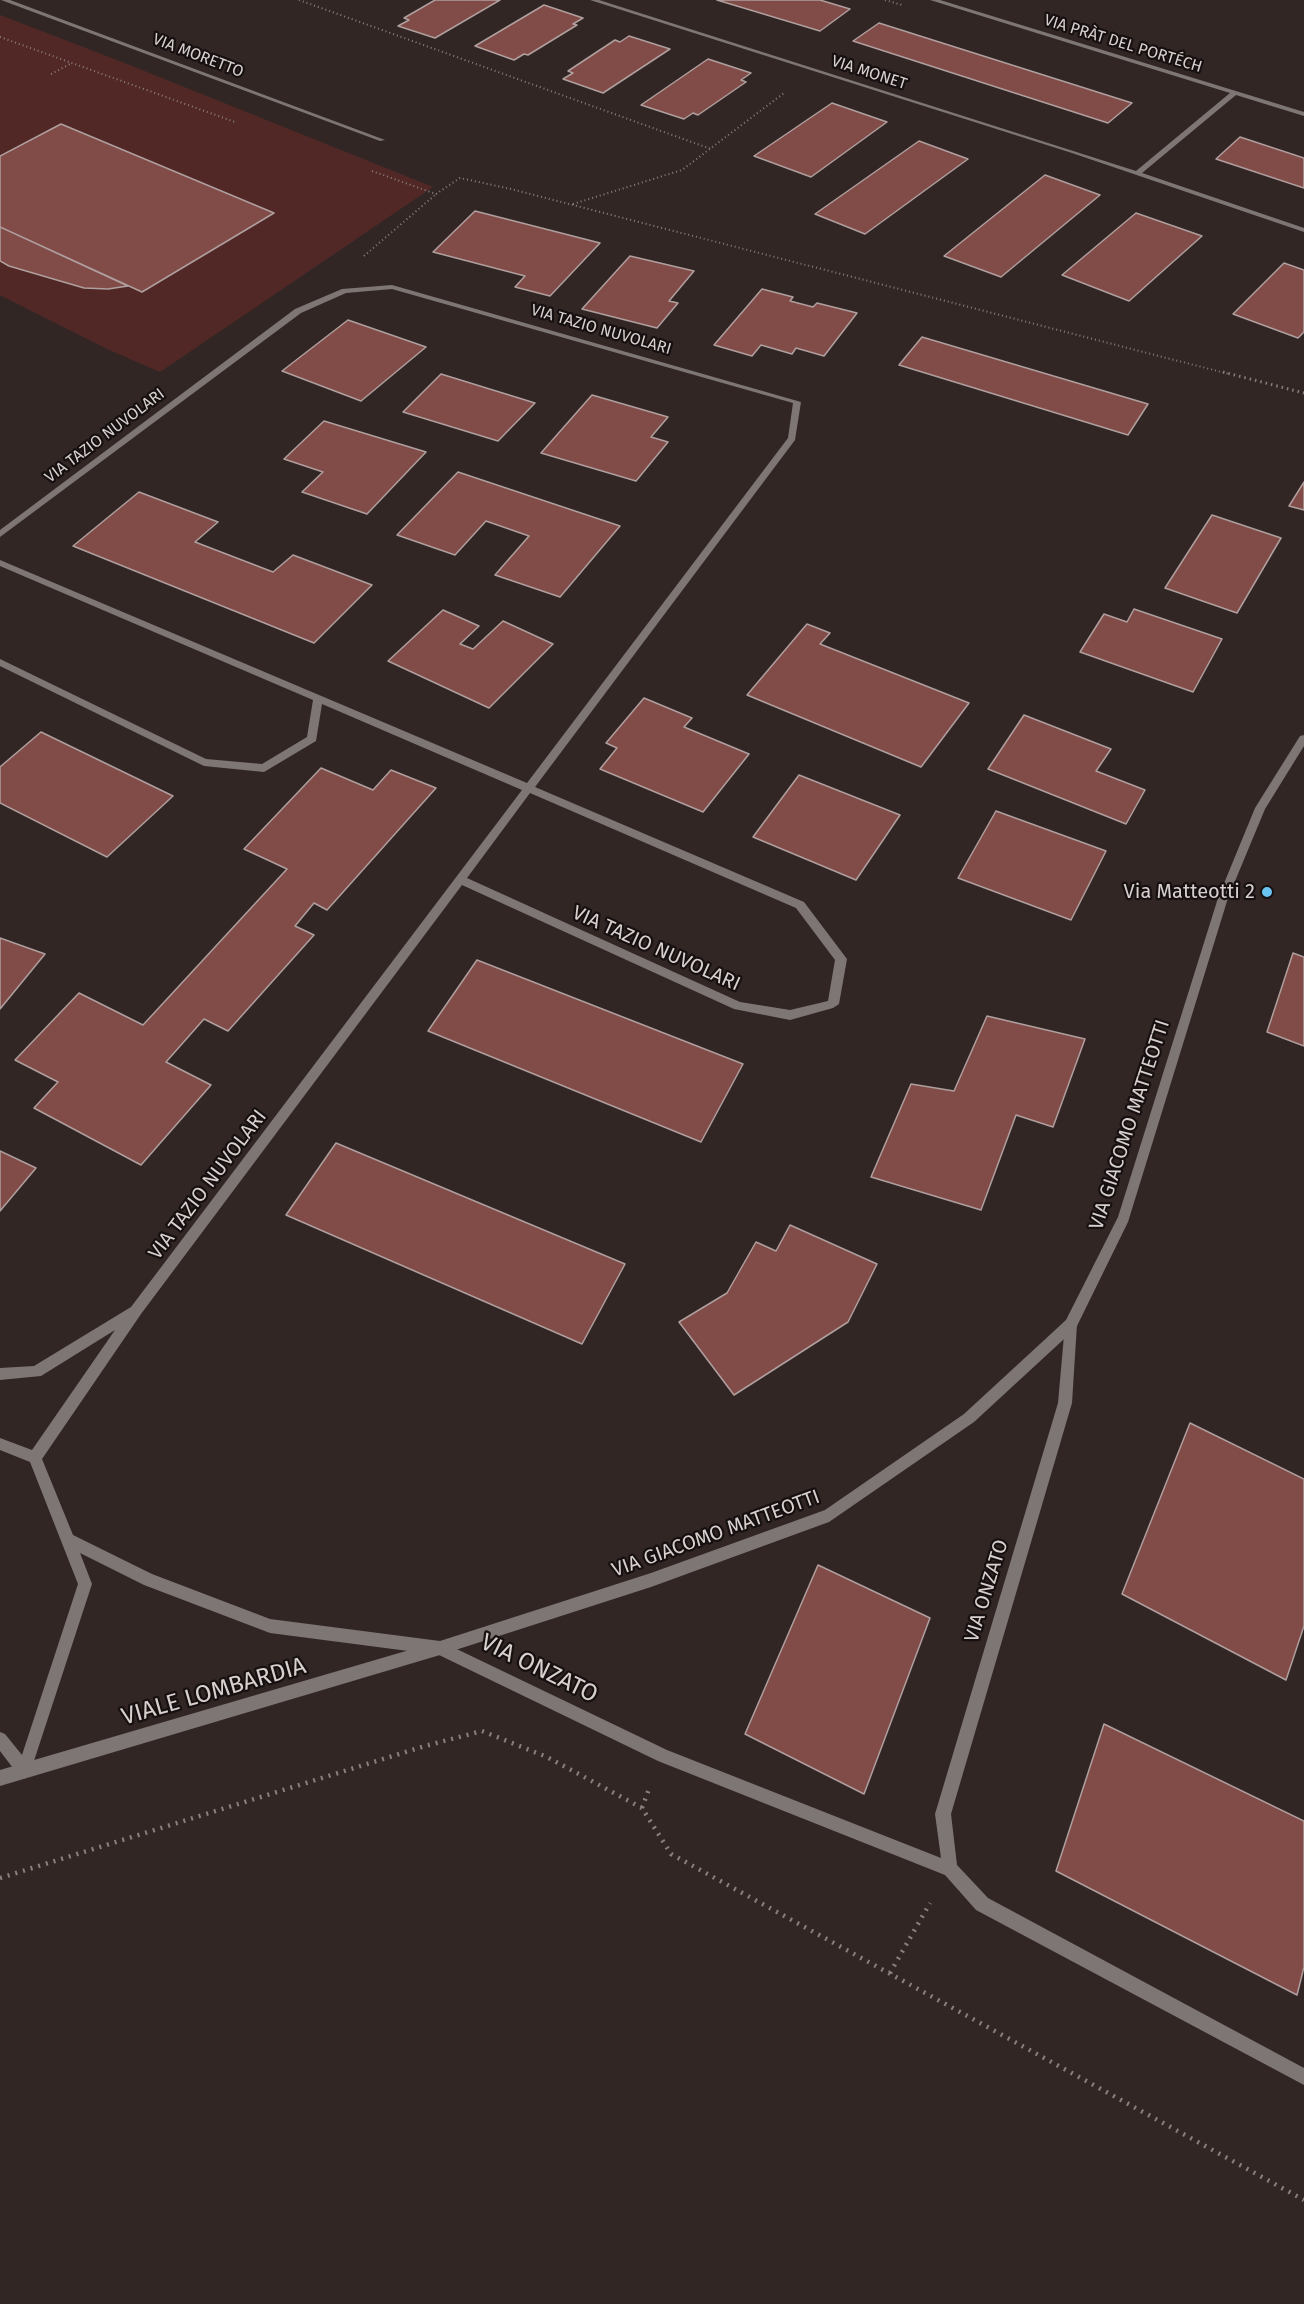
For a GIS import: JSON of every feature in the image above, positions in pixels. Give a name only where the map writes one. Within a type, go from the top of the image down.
[{"type":"street","name":"VIA MORETTO","points":[[4,0],[382,140]]},
{"type":"street","name":"VIA MONET","points":[[593,0],[1137,173],[1304,230]]},
{"type":"street","name":"VIA PRÀT DEL PORTÉCH","points":[[933,0],[1304,114]]},
{"type":"street","points":[[1137,173],[1236,92]]},
{"type":"street","name":"VIA TAZIO NUVOLARI","points":[[0,534],[298,311],[345,291],[392,287],[797,402],[792,438],[136,1310],[35,1458]]},
{"type":"street","name":"VIA TAZIO NUVOLARI","points":[[0,563],[800,905],[841,959],[833,1004],[790,1015],[738,1006],[460,880]]},
{"type":"street","points":[[0,662],[204,762],[264,768],[312,738],[318,698]]},
{"type":"street","name":"VIA GIACOMO MATTEOTTI","points":[[440,1648],[651,1580],[829,1515],[969,1418],[1071,1324],[1124,1218],[1223,898],[1260,807],[1304,738]]},
{"type":"street","points":[[0,1374],[36,1372],[136,1310]]},
{"type":"street","name":"VIA ONZATO","points":[[950,1869],[943,1814],[1065,1403],[1071,1324]]},
{"type":"street","points":[[0,1444],[35,1458],[85,1584],[24,1771]]},
{"type":"street","points":[[68,1540],[149,1580],[270,1626],[440,1648]]},
{"type":"street","name":"VIA ONZATO","points":[[440,1648],[663,1756],[950,1869],[982,1904],[1304,2077]]},
{"type":"street","name":"VIALE LOMBARDIA","points":[[0,1778],[440,1648]]},
{"type":"street","points":[[0,1739],[24,1771]]},
{"type":"path","points":[[299,0],[711,148]]},
{"type":"path","points":[[0,37],[236,123]]},
{"type":"path","points":[[573,204],[682,170],[813,69]]},
{"type":"path","points":[[371,171],[436,194]]},
{"type":"path","points":[[345,291],[347,270],[436,194],[460,178],[573,204],[1304,393]]},
{"type":"path","points":[[0,1878],[425,1746],[482,1731],[547,1757],[642,1808],[672,1854],[1304,2200]]},
{"type":"path","points":[[890,1973],[950,1869]]},
{"type":"shaded area","points":[[0,15],[433,187],[160,372],[105,348],[0,295]]},
{"type":"building","points":[[435,0],[500,0],[435,38],[398,26],[409,20],[404,18]]},
{"type":"building","points":[[717,0],[820,0],[850,9],[820,31]]},
{"type":"building","points":[[544,5],[583,18],[573,24],[577,25],[528,55],[524,54],[514,60],[475,46]]},
{"type":"building","points":[[879,23],[1132,103],[1108,123],[853,41]]},
{"type":"building","points":[[629,36],[670,49],[603,93],[563,79],[573,73],[568,71],[615,40],[620,42]]},
{"type":"building","points":[[708,59],[751,73],[741,80],[746,82],[698,115],[693,113],[684,119],[641,105]]},
{"type":"building","points":[[832,103],[887,122],[811,177],[754,156]]},
{"type":"building","points":[[61,124],[274,213],[142,292],[0,227],[0,156]]},
{"type":"building","points":[[1240,137],[1304,158],[1304,188],[1216,159]]},
{"type":"building","points":[[919,141],[968,159],[865,234],[815,214]]},
{"type":"building","points":[[1045,175],[1100,195],[1001,277],[944,256]]},
{"type":"building","points":[[475,211],[600,243],[550,296],[515,287],[525,276],[433,252]]},
{"type":"building","points":[[1136,213],[1202,236],[1129,301],[1062,275]]},
{"type":"building","points":[[0,227],[128,286],[108,289],[84,288],[9,266],[0,261]]},
{"type":"building","points":[[630,256],[694,271],[669,301],[678,303],[657,328],[582,309]]},
{"type":"building","points":[[1284,263],[1304,270],[1304,332],[1298,338],[1233,314]]},
{"type":"building","points":[[762,289],[793,297],[790,301],[813,307],[817,303],[857,313],[824,356],[796,348],[792,354],[761,345],[752,356],[714,345]]},
{"type":"building","points":[[348,320],[426,347],[361,401],[282,371]]},
{"type":"building","points":[[922,337],[1148,404],[1128,435],[899,365]]},
{"type":"building","points":[[441,374],[535,403],[498,441],[403,412]]},
{"type":"building","points":[[592,395],[668,417],[651,437],[668,442],[636,481],[541,453]]},
{"type":"building","points":[[324,421],[426,452],[367,514],[302,492],[323,472],[284,459]]},
{"type":"building","points":[[458,472],[620,526],[560,597],[495,575],[529,536],[486,521],[455,555],[397,535]]},
{"type":"building","points":[[1304,482],[1304,510],[1289,506]]},
{"type":"building","points":[[139,492],[218,522],[195,542],[273,572],[293,555],[372,585],[314,643],[73,546]]},
{"type":"building","points":[[1212,515],[1281,538],[1237,613],[1165,588]]},
{"type":"building","points":[[1134,609],[1222,639],[1193,692],[1080,652],[1104,614],[1127,622]]},
{"type":"building","points":[[443,610],[479,626],[460,644],[473,649],[503,621],[553,644],[489,708],[388,661]]},
{"type":"building","points":[[807,624],[830,633],[820,644],[969,703],[921,767],[747,695]]},
{"type":"building","points":[[644,698],[692,718],[684,727],[749,754],[703,812],[600,769],[617,748],[606,743]]},
{"type":"building","points":[[1024,715],[1111,749],[1096,771],[1145,790],[1126,824],[988,769]]},
{"type":"building","points":[[41,732],[173,796],[107,857],[0,803],[0,767]]},
{"type":"building","points":[[321,768],[373,790],[391,770],[436,788],[327,910],[314,903],[295,926],[314,935],[228,1031],[204,1019],[166,1062],[211,1085],[141,1165],[34,1108],[58,1082],[15,1060],[79,993],[143,1025],[287,869],[244,849]]},
{"type":"building","points":[[799,775],[900,815],[856,880],[753,837]]},
{"type":"building","points":[[996,811],[1106,851],[1071,920],[958,878]]},
{"type":"building","points":[[0,938],[45,954],[0,1009]]},
{"type":"building","points":[[1293,953],[1304,957],[1304,1046],[1267,1032]]},
{"type":"building","points":[[477,960],[743,1064],[701,1142],[428,1031]]},
{"type":"building","points":[[987,1016],[1085,1039],[1053,1127],[1016,1115],[981,1210],[871,1177],[911,1084],[954,1091]]},
{"type":"building","points":[[336,1143],[625,1264],[582,1344],[286,1215]]},
{"type":"building","points":[[0,1151],[36,1168],[0,1211]]},
{"type":"building","points":[[790,1225],[877,1264],[848,1322],[734,1395],[679,1322],[727,1293],[756,1242],[776,1251]]},
{"type":"building","points":[[1190,1423],[1304,1479],[1304,1626],[1286,1680],[1122,1594]]},
{"type":"building","points":[[818,1565],[930,1618],[864,1794],[745,1734]]},
{"type":"building","points":[[1104,1724],[1304,1821],[1304,1967],[1297,1995],[1056,1871]]},
{"type":"place","name":"Via Matteotti 2","points":[[1267,892]]}]
